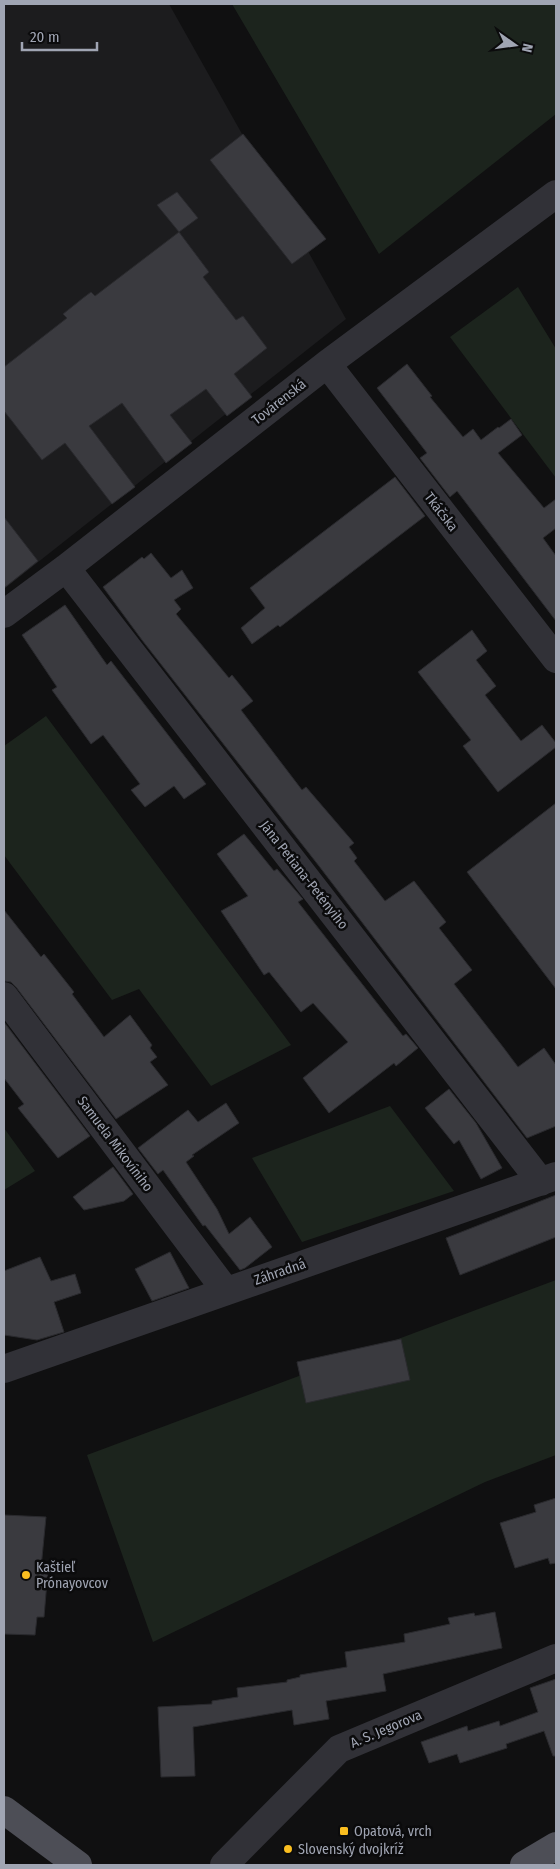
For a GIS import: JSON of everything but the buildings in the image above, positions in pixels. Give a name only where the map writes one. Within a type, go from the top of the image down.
[{"type":"main road","points":[[4,1810],[78,1865]]},
{"type":"main road","points":[[524,1865],[556,1846]]},
{"type":"street","name":"Továrenská","points":[[4,614],[66,568],[327,364],[556,194]]},
{"type":"street","name":"Tkáčska","points":[[327,364],[556,659]]},
{"type":"street","name":"Jána Petiana-Petényiho","points":[[66,568],[549,1179]]},
{"type":"street","name":"Samuela Mikovíniho","points":[[4,996],[226,1291]]},
{"type":"street","name":"Záhradná","points":[[4,1369],[549,1179]]},
{"type":"street","name":"A. S. Jegorova","points":[[224,1865],[339,1748],[556,1658]]},
{"type":"shaded area","points":[[4,4],[169,4],[346,319],[4,589]]},
{"type":"shaded area","points":[[232,4],[556,4],[556,114],[379,254]]},
{"type":"shaded area","points":[[518,287],[556,349],[556,478],[450,337]]},
{"type":"shaded area","points":[[46,716],[291,1045],[211,1086],[139,989],[112,1000],[4,855],[4,746]]},
{"type":"shaded area","points":[[390,1106],[454,1191],[302,1242],[252,1158]]},
{"type":"shaded area","points":[[4,1128],[35,1171],[4,1190]]},
{"type":"shaded area","points":[[556,1280],[556,1455],[485,1482],[153,1642],[87,1455]]},
{"type":"place","name":"Kaštieľ Prónayovcov","points":[[26,1575]]},
{"type":"place","name":"Opatová, vrch","points":[[344,1831]]},
{"type":"place","name":"Slovenský dvojkríž","points":[[288,1849]]}]
